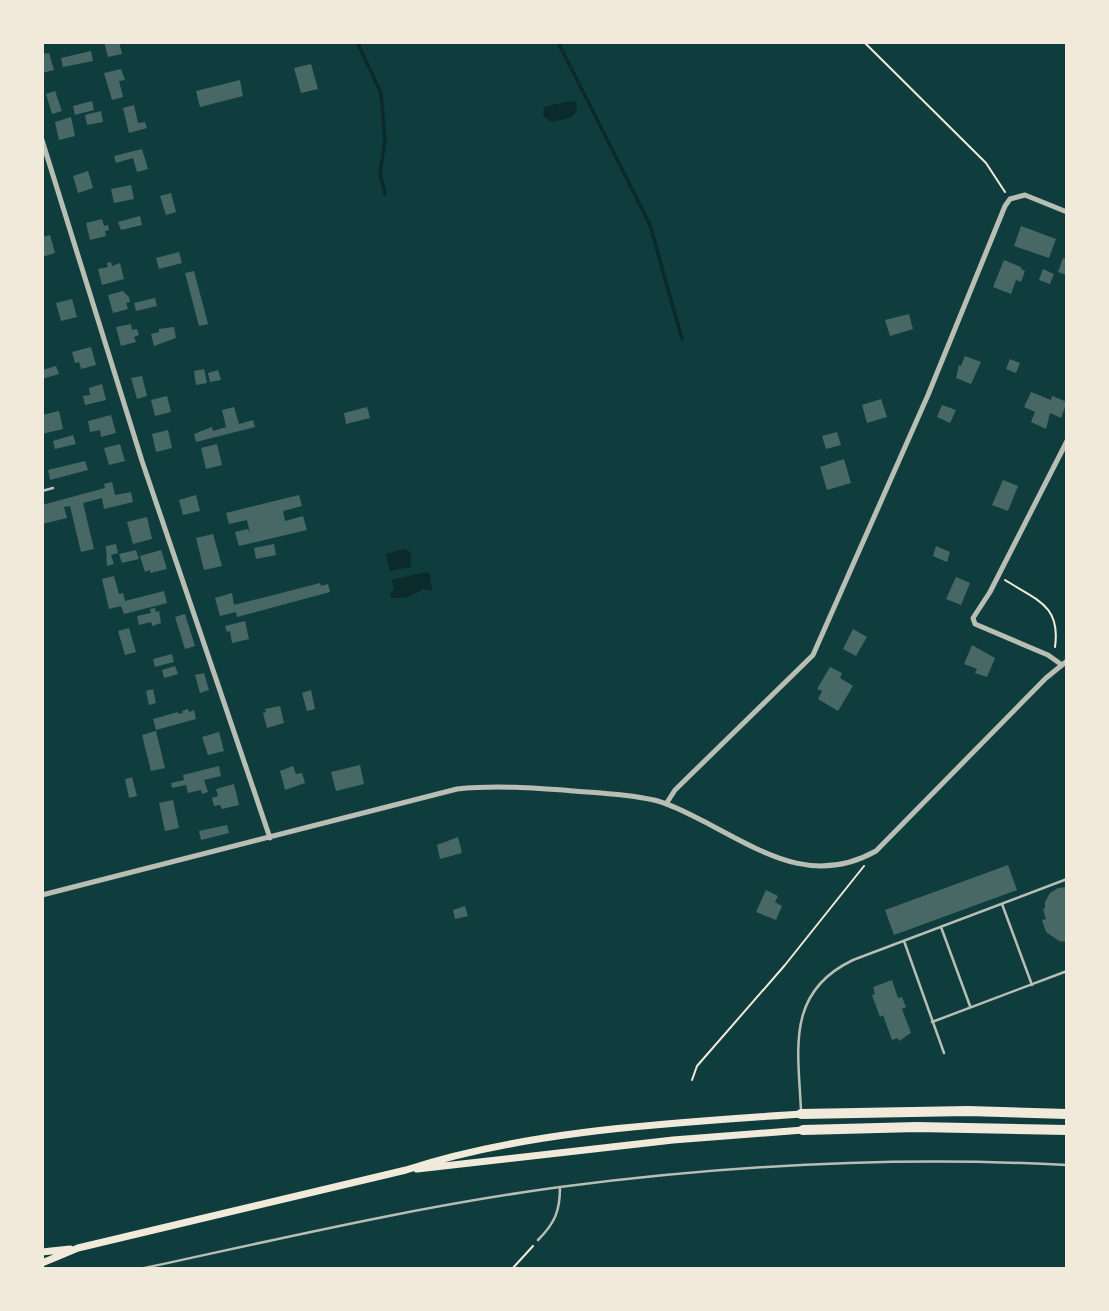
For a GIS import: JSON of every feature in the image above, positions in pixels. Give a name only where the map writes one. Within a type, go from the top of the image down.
[{"type":"highway","points":[[802,1114],[968,1111],[1067,1114]]},
{"type":"highway","points":[[803,1130],[917,1127],[1067,1130]]},
{"type":"main road","points":[[42,1252],[78,1248],[434,1161],[552,1138],[700,1121],[802,1114]]},
{"type":"main road","points":[[406,1170],[673,1140],[803,1130]]},
{"type":"main road","points":[[42,1263],[78,1248]]},
{"type":"street","points":[[42,140],[142,461],[270,838]]},
{"type":"street","points":[[666,804],[675,790],[813,655],[928,396],[1010,199],[1025,195],[1067,212]]},
{"type":"street","points":[[1065,663],[975,624],[973,618],[999,576],[1067,441]]},
{"type":"street","points":[[42,895],[457,789],[489,786],[607,793],[666,804],[764,853],[797,864],[838,867],[863,859],[876,851],[1046,678],[1065,663]]},
{"type":"lane","points":[[42,491],[53,488]]},
{"type":"lane","points":[[803,1130],[798,1030],[808,1000],[818,985],[838,967],[1067,879]]},
{"type":"lane","points":[[1002,904],[1032,985]]},
{"type":"lane","points":[[941,927],[970,1008]]},
{"type":"lane","points":[[904,942],[944,1053]]},
{"type":"lane","points":[[933,1022],[1067,971]]},
{"type":"lane","points":[[140,1269],[370,1220],[560,1187],[719,1170],[807,1165],[990,1161],[1067,1165]]},
{"type":"lane","points":[[538,1240],[557,1217],[560,1187]]},
{"type":"path","points":[[864,42],[986,163],[1010,199]]},
{"type":"path","points":[[999,576],[1047,608],[1055,619],[1057,631],[1053,659]]},
{"type":"path","points":[[692,1080],[697,1066],[785,965],[876,851]]},
{"type":"path","points":[[512,1269],[538,1240]]},
{"type":"water","points":[[576,102],[577,112],[570,118],[551,122],[543,116],[544,107]]},
{"type":"water","points":[[405,549],[411,553],[411,567],[390,571],[386,554]]},
{"type":"water","points":[[426,572],[430,574],[432,591],[423,589],[408,596],[391,598],[390,594],[394,589],[392,580]]},
{"type":"building","points":[[104,42],[119,42],[122,54],[108,57]]},
{"type":"building","points":[[91,51],[93,61],[63,67],[61,58]]},
{"type":"building","points":[[49,53],[54,70],[42,73],[42,54]]},
{"type":"building","points":[[311,64],[318,89],[301,93],[294,68]]},
{"type":"building","points":[[121,69],[125,80],[119,81],[123,97],[112,100],[104,73]]},
{"type":"building","points":[[240,80],[243,96],[200,107],[196,91]]},
{"type":"building","points":[[55,91],[62,111],[52,114],[46,94]]},
{"type":"building","points":[[92,101],[94,110],[75,115],[73,106]]},
{"type":"building","points":[[134,105],[138,123],[145,122],[147,128],[129,133],[123,108]]},
{"type":"building","points":[[101,111],[103,122],[87,125],[85,115]]},
{"type":"building","points":[[71,117],[75,136],[59,140],[55,122]]},
{"type":"building","points":[[142,149],[148,169],[137,172],[133,158],[116,163],[114,156]]},
{"type":"building","points":[[88,171],[93,188],[78,193],[73,176]]},
{"type":"building","points":[[131,185],[134,199],[114,203],[111,189]]},
{"type":"building","points":[[171,193],[176,212],[166,215],[160,196]]},
{"type":"building","points":[[140,216],[142,225],[121,230],[118,222]]},
{"type":"building","points":[[102,219],[104,226],[108,225],[106,236],[90,240],[86,223]]},
{"type":"building","points":[[1021,226],[1056,239],[1049,258],[1014,246]]},
{"type":"building","points":[[50,235],[55,253],[42,257],[42,237]]},
{"type":"building","points":[[179,252],[182,263],[159,269],[156,258]]},
{"type":"building","points":[[1063,258],[1067,260],[1067,275],[1058,272]]},
{"type":"building","points":[[1004,260],[1025,271],[1021,282],[1016,280],[1011,294],[993,287]]},
{"type":"building","points":[[111,262],[112,266],[120,263],[124,279],[102,285],[98,269],[108,267],[107,263]]},
{"type":"building","points":[[1043,269],[1054,274],[1050,284],[1039,280]]},
{"type":"building","points":[[194,271],[208,324],[199,326],[185,273]]},
{"type":"building","points":[[123,291],[129,297],[130,302],[126,303],[128,309],[113,313],[108,295]]},
{"type":"building","points":[[155,298],[157,306],[136,311],[134,303]]},
{"type":"building","points":[[72,299],[77,317],[61,321],[56,303]]},
{"type":"building","points":[[909,314],[913,329],[890,336],[885,320]]},
{"type":"building","points":[[131,324],[132,330],[137,329],[139,335],[134,337],[136,342],[121,346],[116,327]]},
{"type":"building","points":[[174,327],[176,338],[154,346],[151,334],[159,332],[159,329]]},
{"type":"building","points":[[91,347],[96,365],[81,369],[79,362],[75,363],[72,352]]},
{"type":"building","points":[[965,356],[981,362],[971,384],[956,378],[959,365],[961,366]]},
{"type":"building","points":[[1010,359],[1020,363],[1016,373],[1006,369]]},
{"type":"building","points":[[56,366],[59,374],[42,379],[42,370]]},
{"type":"building","points":[[204,369],[207,383],[196,385],[194,371]]},
{"type":"building","points":[[218,370],[221,380],[210,382],[208,373]]},
{"type":"building","points":[[142,376],[147,396],[137,399],[131,378]]},
{"type":"building","points":[[102,384],[106,400],[85,405],[83,396],[90,395],[89,388]]},
{"type":"building","points":[[1031,392],[1051,400],[1052,396],[1067,402],[1061,418],[1050,413],[1046,429],[1031,422],[1035,412],[1024,407]]},
{"type":"building","points":[[167,396],[171,412],[155,416],[151,400]]},
{"type":"building","points":[[881,399],[887,417],[867,423],[862,405]]},
{"type":"building","points":[[942,405],[956,410],[950,423],[937,417]]},
{"type":"building","points":[[234,407],[239,424],[253,420],[255,427],[196,442],[194,434],[212,427],[213,431],[226,427],[222,410]]},
{"type":"building","points":[[367,407],[370,418],[346,424],[344,413]]},
{"type":"building","points":[[59,411],[63,429],[42,434],[42,415]]},
{"type":"building","points":[[111,415],[116,433],[101,437],[100,430],[90,432],[88,421]]},
{"type":"building","points":[[168,430],[172,448],[156,452],[152,434]]},
{"type":"building","points":[[837,432],[841,445],[826,449],[822,436]]},
{"type":"building","points":[[73,435],[76,444],[55,449],[53,441]]},
{"type":"building","points":[[120,444],[125,461],[109,465],[104,448]]},
{"type":"building","points":[[217,444],[222,465],[206,469],[201,448]]},
{"type":"building","points":[[844,459],[851,483],[827,490],[820,467]]},
{"type":"building","points":[[85,461],[88,470],[50,480],[48,470]]},
{"type":"building","points":[[1003,480],[1018,486],[1008,511],[992,505]]},
{"type":"building","points":[[112,482],[115,495],[131,492],[133,502],[104,509],[102,498],[83,503],[94,549],[81,552],[70,506],[64,507],[67,518],[42,524],[42,505],[105,488],[104,484]]},
{"type":"building","points":[[196,495],[200,511],[183,515],[179,500]]},
{"type":"building","points":[[299,495],[302,506],[283,511],[285,521],[303,516],[307,530],[239,546],[235,532],[248,529],[250,533],[247,520],[229,524],[226,513]]},
{"type":"building","points":[[147,517],[152,539],[133,544],[127,522]]},
{"type":"building","points":[[213,534],[222,566],[204,570],[196,538]]},
{"type":"building","points":[[116,544],[118,553],[111,555],[114,564],[107,566],[106,546]]},
{"type":"building","points":[[274,544],[276,555],[256,559],[254,548]]},
{"type":"building","points":[[936,546],[950,552],[947,562],[933,556]]},
{"type":"building","points":[[136,550],[139,559],[122,563],[119,554]]},
{"type":"building","points":[[161,550],[167,569],[145,572],[140,556]]},
{"type":"building","points":[[114,576],[119,594],[123,593],[125,601],[164,591],[167,603],[124,614],[121,606],[109,609],[102,579]]},
{"type":"building","points":[[956,577],[970,583],[961,605],[946,599]]},
{"type":"building","points":[[320,583],[321,586],[328,584],[330,592],[237,617],[236,612],[220,616],[215,598],[232,593],[234,605]]},
{"type":"building","points":[[155,608],[156,612],[159,611],[161,623],[152,626],[151,622],[139,625],[137,616],[151,613],[150,609]]},
{"type":"building","points":[[185,614],[195,646],[185,649],[175,617]]},
{"type":"building","points":[[245,621],[249,639],[232,643],[230,631],[227,632],[225,626]]},
{"type":"building","points":[[129,628],[136,652],[125,655],[118,631]]},
{"type":"building","points":[[853,629],[867,637],[856,656],[843,649]]},
{"type":"building","points":[[972,645],[995,658],[987,677],[975,673],[977,669],[964,664]]},
{"type":"building","points":[[172,654],[174,662],[155,667],[153,659]]},
{"type":"building","points":[[175,666],[178,674],[164,678],[162,670]]},
{"type":"building","points":[[830,667],[842,673],[840,678],[853,686],[838,711],[818,699],[822,691],[817,689]]},
{"type":"building","points":[[204,673],[209,690],[200,693],[195,675]]},
{"type":"building","points":[[153,689],[156,703],[149,705],[146,691]]},
{"type":"building","points":[[311,690],[315,709],[307,711],[302,693]]},
{"type":"building","points":[[280,706],[284,723],[267,728],[263,713],[266,712],[265,709]]},
{"type":"building","points":[[188,709],[189,712],[194,710],[196,719],[156,730],[153,719],[183,713],[182,711]]},
{"type":"building","points":[[156,731],[165,768],[151,771],[142,735]]},
{"type":"building","points":[[219,732],[224,751],[208,755],[202,737]]},
{"type":"building","points":[[360,765],[364,784],[336,791],[331,772]]},
{"type":"building","points":[[219,766],[221,776],[204,780],[208,792],[202,794],[201,790],[188,793],[186,785],[172,788],[171,783],[184,780],[183,775]]},
{"type":"building","points":[[293,766],[296,774],[302,773],[305,783],[285,790],[280,771]]},
{"type":"building","points":[[132,777],[137,796],[129,798],[125,779]]},
{"type":"building","points":[[234,784],[239,805],[222,809],[220,805],[214,806],[212,798],[218,796],[216,789]]},
{"type":"building","points":[[173,800],[179,828],[165,831],[159,803]]},
{"type":"building","points":[[227,825],[229,833],[201,840],[199,831]]},
{"type":"building","points":[[458,837],[462,853],[440,859],[437,845]]},
{"type":"building","points":[[1008,865],[1017,890],[894,935],[885,910]]},
{"type":"building","points":[[1067,887],[1067,942],[1059,941],[1046,932],[1042,920],[1046,919],[1043,909],[1050,893]]},
{"type":"building","points":[[766,890],[778,896],[775,902],[782,906],[776,920],[756,912]]},
{"type":"building","points":[[465,906],[468,916],[455,919],[453,910]]},
{"type":"building","points":[[892,980],[898,998],[902,997],[906,1007],[902,1009],[911,1033],[899,1041],[898,1038],[892,1040],[872,995],[875,994],[873,987]]},
{"type":"waterway","points":[[357,42],[381,93],[385,141],[380,173],[385,194]]},
{"type":"waterway","points":[[558,42],[650,225],[682,339]]}]
